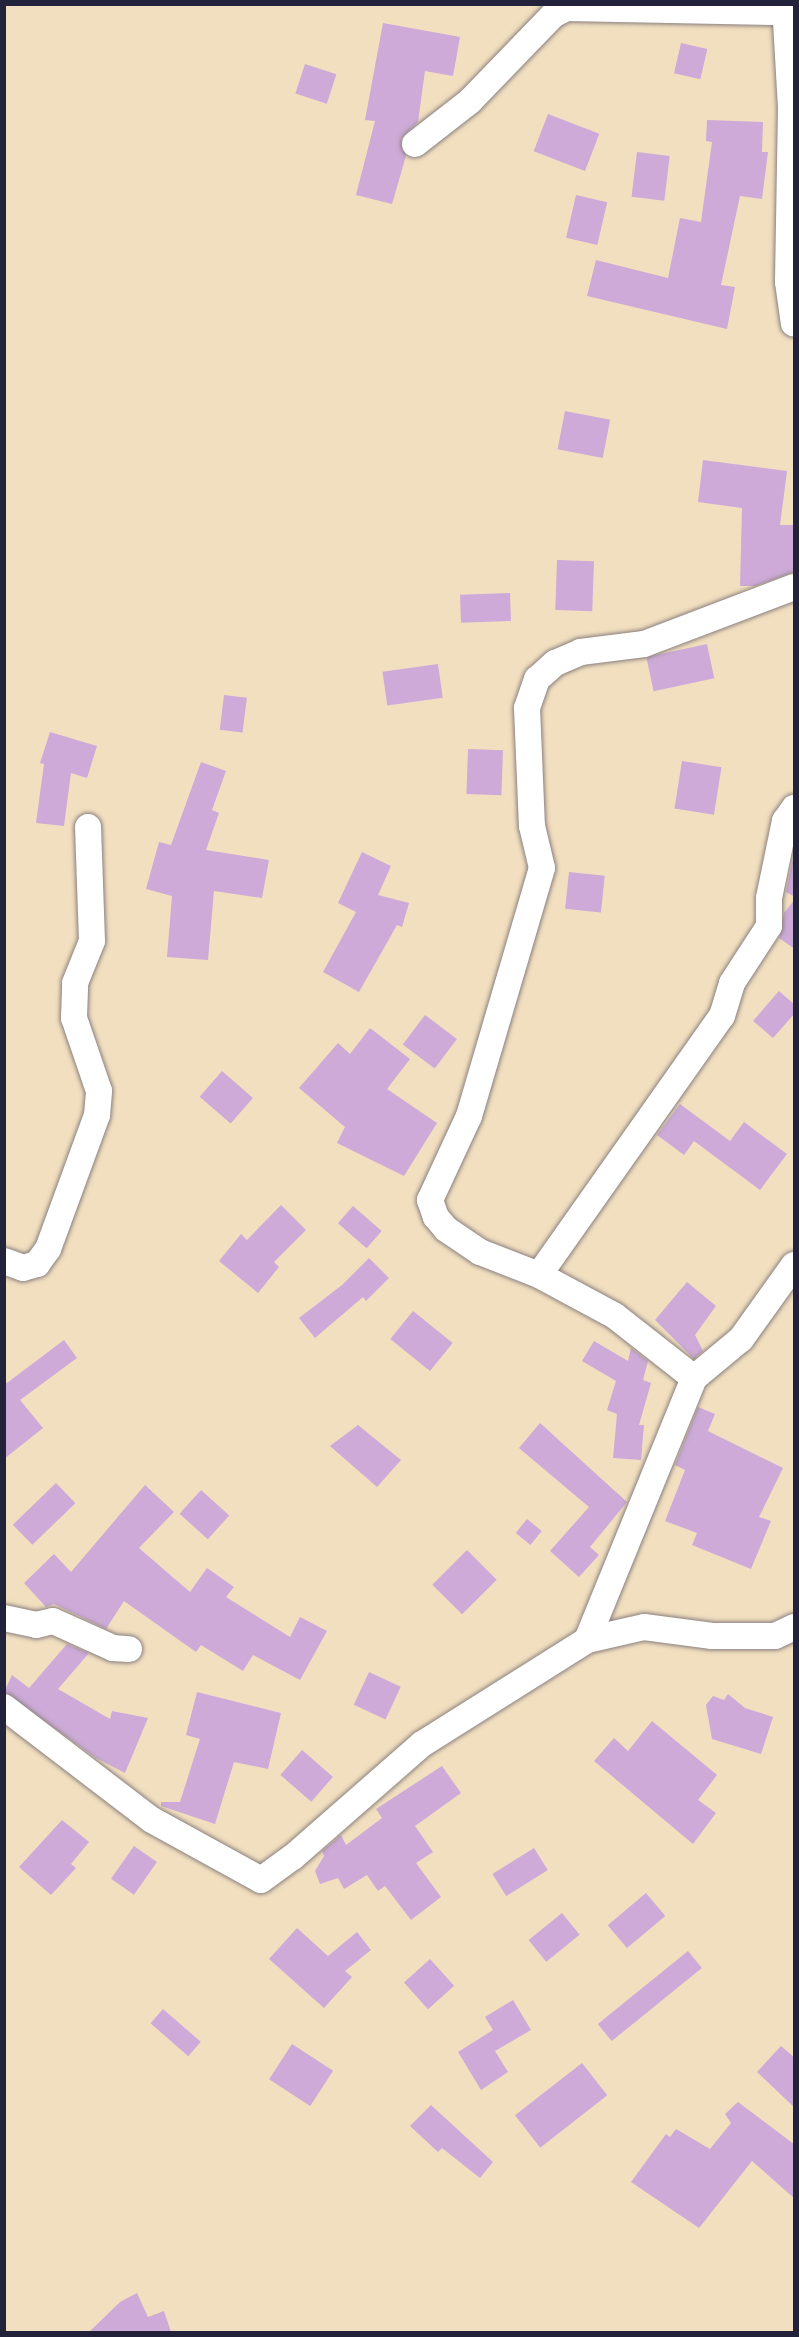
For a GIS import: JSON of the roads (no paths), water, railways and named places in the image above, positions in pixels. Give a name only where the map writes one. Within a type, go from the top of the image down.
[{"type":"street","points":[[415,144],[470,101],[553,15],[567,8],[785,8],[791,108],[788,282],[795,324]]},
{"type":"street","points":[[694,1378],[615,1316],[539,1275],[480,1252],[446,1229],[436,1217],[430,1200],[469,1116],[542,868],[532,826],[527,708],[537,680],[555,663],[581,652],[644,644],[795,587]]},
{"type":"street","points":[[539,1275],[722,1016],[732,983],[769,926],[769,898],[785,821],[795,808]]},
{"type":"street","points":[[4,1261],[23,1268],[36,1264],[48,1249],[97,1115],[99,1091],[74,1018],[75,983],[92,941],[88,827]]},
{"type":"street","points":[[587,1640],[694,1378],[741,1339],[795,1265]]},
{"type":"street","points":[[4,1618],[36,1625],[53,1621],[102,1644],[129,1649]]},
{"type":"street","points":[[4,1707],[152,1820],[261,1880],[293,1857],[422,1744],[587,1640],[644,1627],[712,1636],[775,1636],[795,1627]]}]
